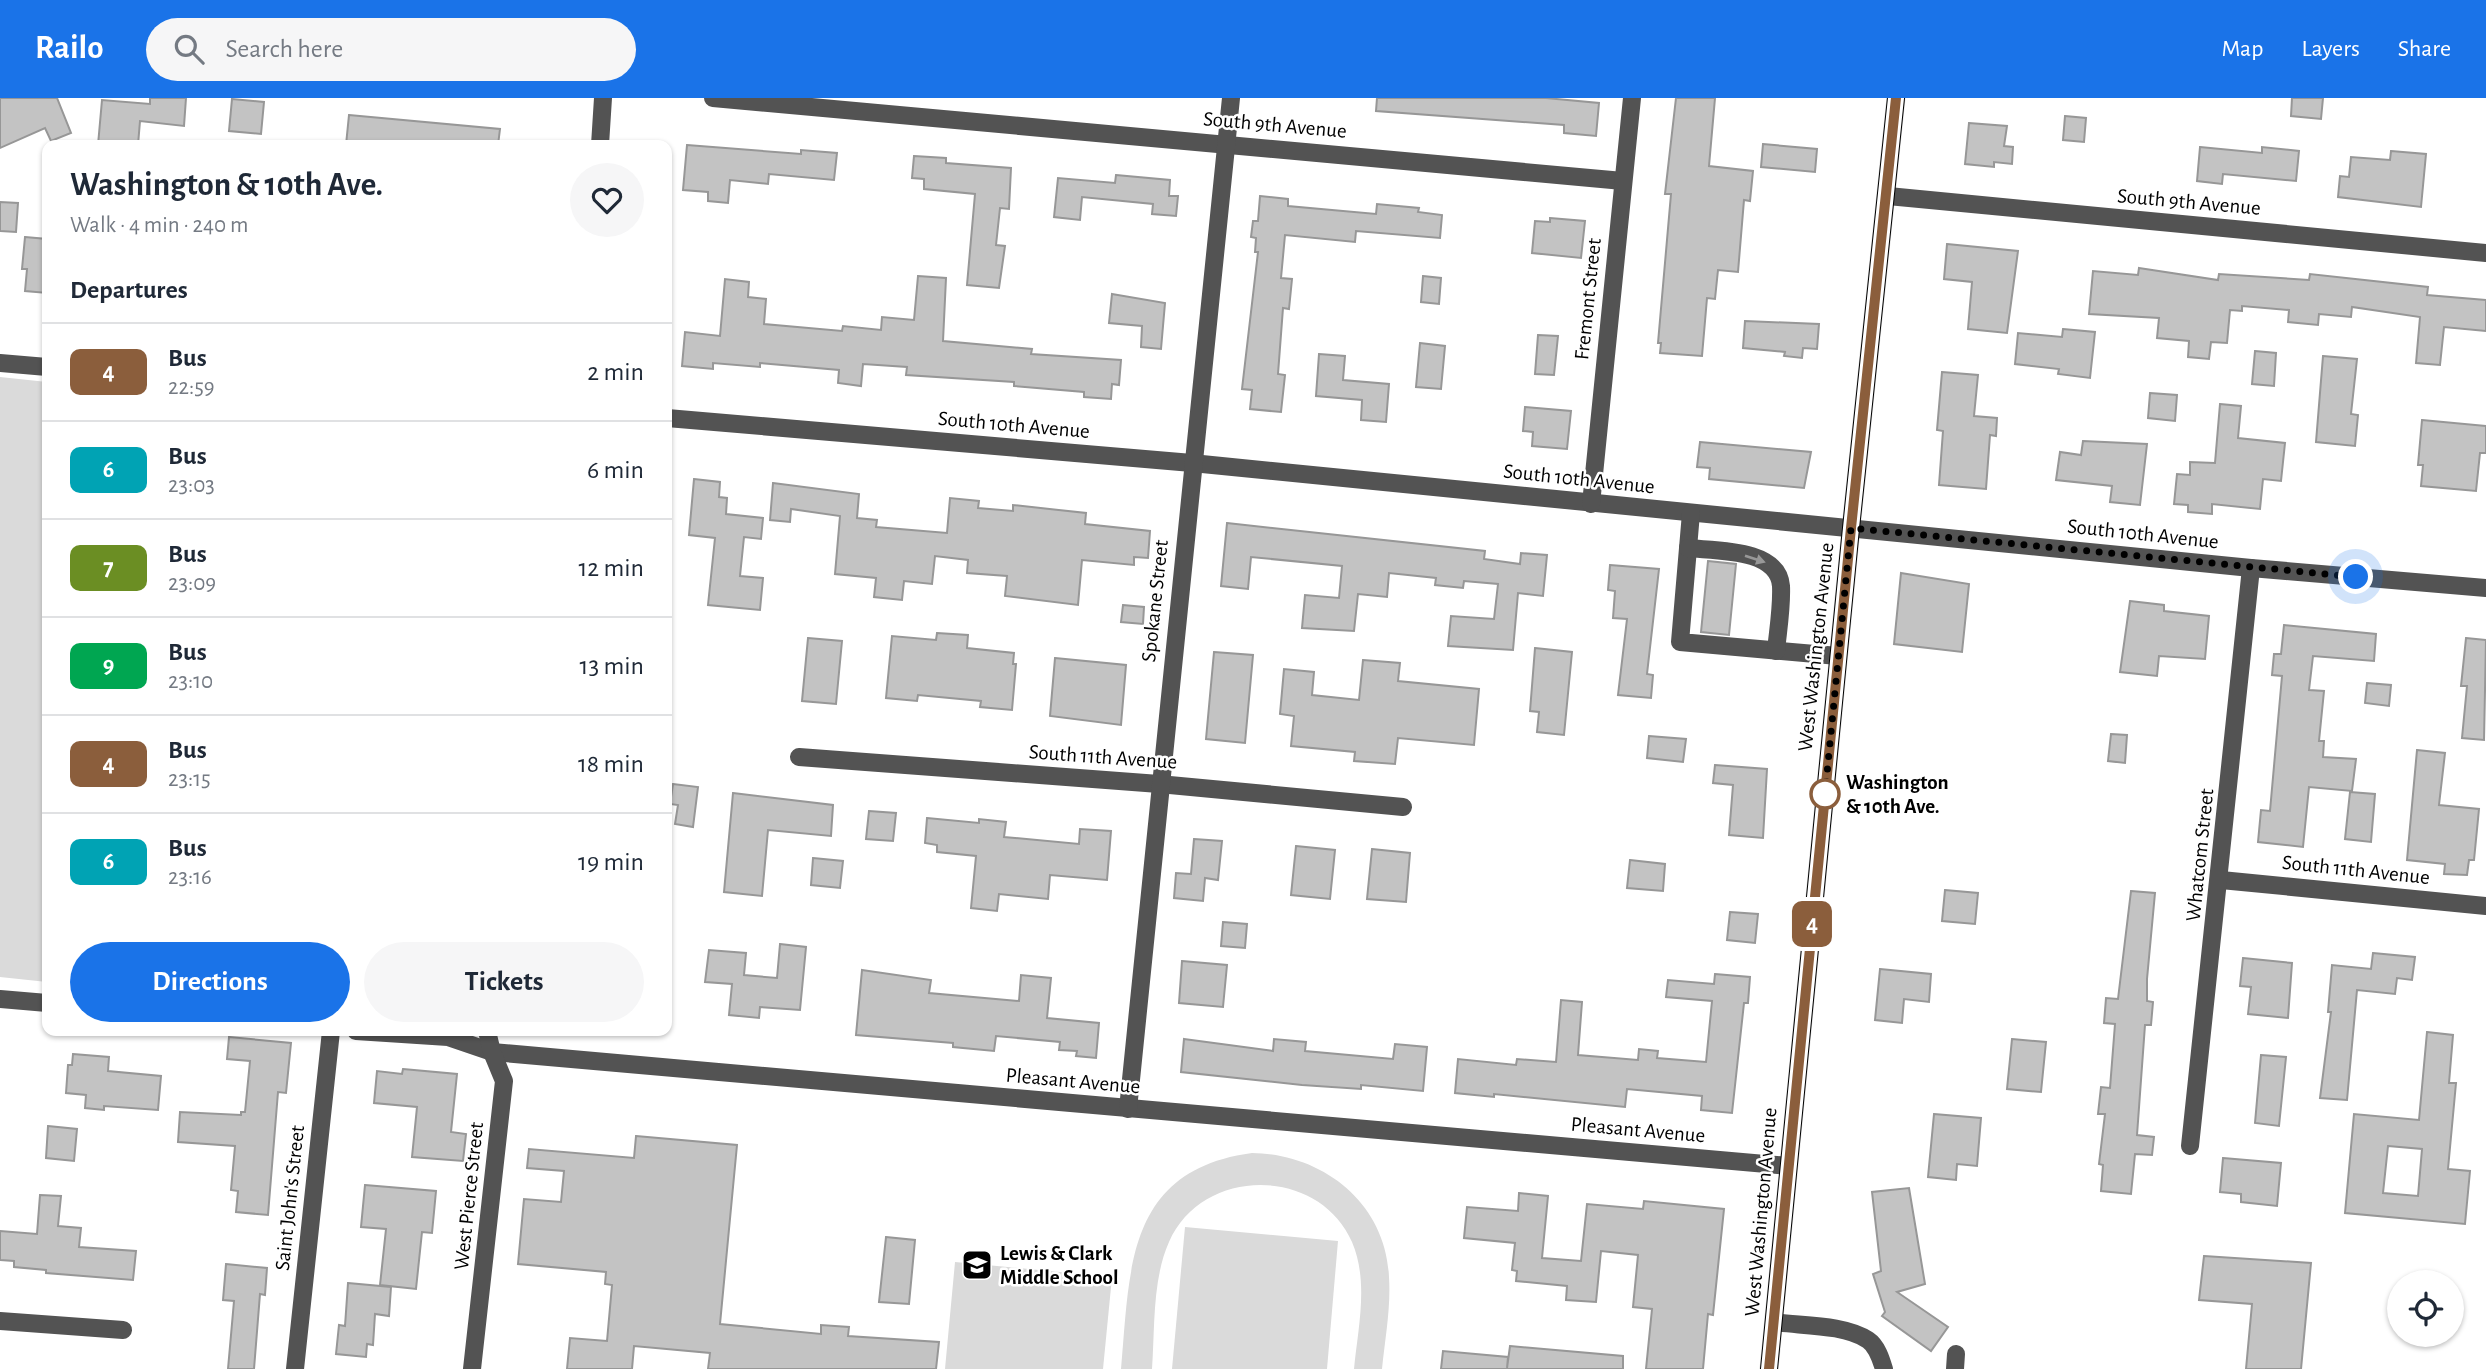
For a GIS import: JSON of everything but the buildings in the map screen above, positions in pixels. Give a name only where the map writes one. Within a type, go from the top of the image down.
[{"type":"main road","name":"West Washington Avenue","points":[[1769,1369],[1838,656],[1888,196],[1896,98]]},
{"type":"street","points":[[600,140],[603,98]]},
{"type":"street","name":"South 9th Avenue","points":[[713,98],[1623,181]]},
{"type":"street","name":"Spokane Street","points":[[1128,1109],[1231,98]]},
{"type":"street","name":"Fremont Street","points":[[1591,504],[1632,98]]},
{"type":"street","name":"South 9th Avenue","points":[[1888,196],[2486,253]]},
{"type":"street","points":[[0,363],[42,367]]},
{"type":"street","name":"South 10th Avenue","points":[[672,418],[1192,463],[2251,568],[2486,588]]},
{"type":"street","points":[[1691,513],[1680,642],[1838,656]]},
{"type":"street","points":[[1688,548],[1756,557],[1772,566],[1781,583],[1776,652]]},
{"type":"street","name":"Whatcom Street","points":[[2190,1146],[2221,880],[2251,568]]},
{"type":"street","name":"South 11th Avenue","points":[[799,757],[1159,784],[1403,807]]},
{"type":"street","name":"South 11th Avenue","points":[[2221,880],[2486,906]]},
{"type":"street","points":[[0,999],[42,1003]]},
{"type":"street","name":"Saint John's Street","points":[[295,1369],[330,1036]]},
{"type":"street","name":"Pleasant Avenue","points":[[432,1036],[447,1037],[492,1052],[1788,1166]]},
{"type":"street","name":"West Pierce Street","points":[[472,1369],[504,1081],[488,1036]]},
{"type":"street","points":[[0,1321],[123,1330]]},
{"type":"street","points":[[1774,1322],[1844,1331],[1867,1339],[1876,1348],[1884,1369]]},
{"type":"shaded area","points":[[0,377],[42,381],[42,981],[0,977]]},
{"type":"shaded area","points":[[1252,1153],[1303,1162],[1326,1173],[1346,1188],[1363,1206],[1376,1227],[1385,1250],[1389,1277],[1382,1369],[1354,1369],[1361,1305],[1360,1273],[1352,1242],[1336,1217],[1314,1199],[1288,1189],[1260,1185],[1233,1189],[1207,1199],[1185,1217],[1169,1242],[1160,1272],[1155,1305],[1152,1369],[1121,1369],[1133,1261],[1143,1230],[1158,1202],[1180,1180],[1211,1163]]},
{"type":"shaded area","points":[[1185,1227],[1338,1241],[1327,1369],[1172,1369]]},
{"type":"shaded area","points":[[955,1262],[1112,1277],[1103,1369],[945,1369]]},
{"type":"bus line","name":"4","points":[[1769,1369],[1896,98]]},
{"type":"place","name":"Washington & 10th Ave.","points":[[1825,794]]},
{"type":"place","name":"Lewis & Clark Middle School","points":[[977,1265]]},
{"type":"route","points":[[1825,794],[1851,528],[2356,577]]}]
